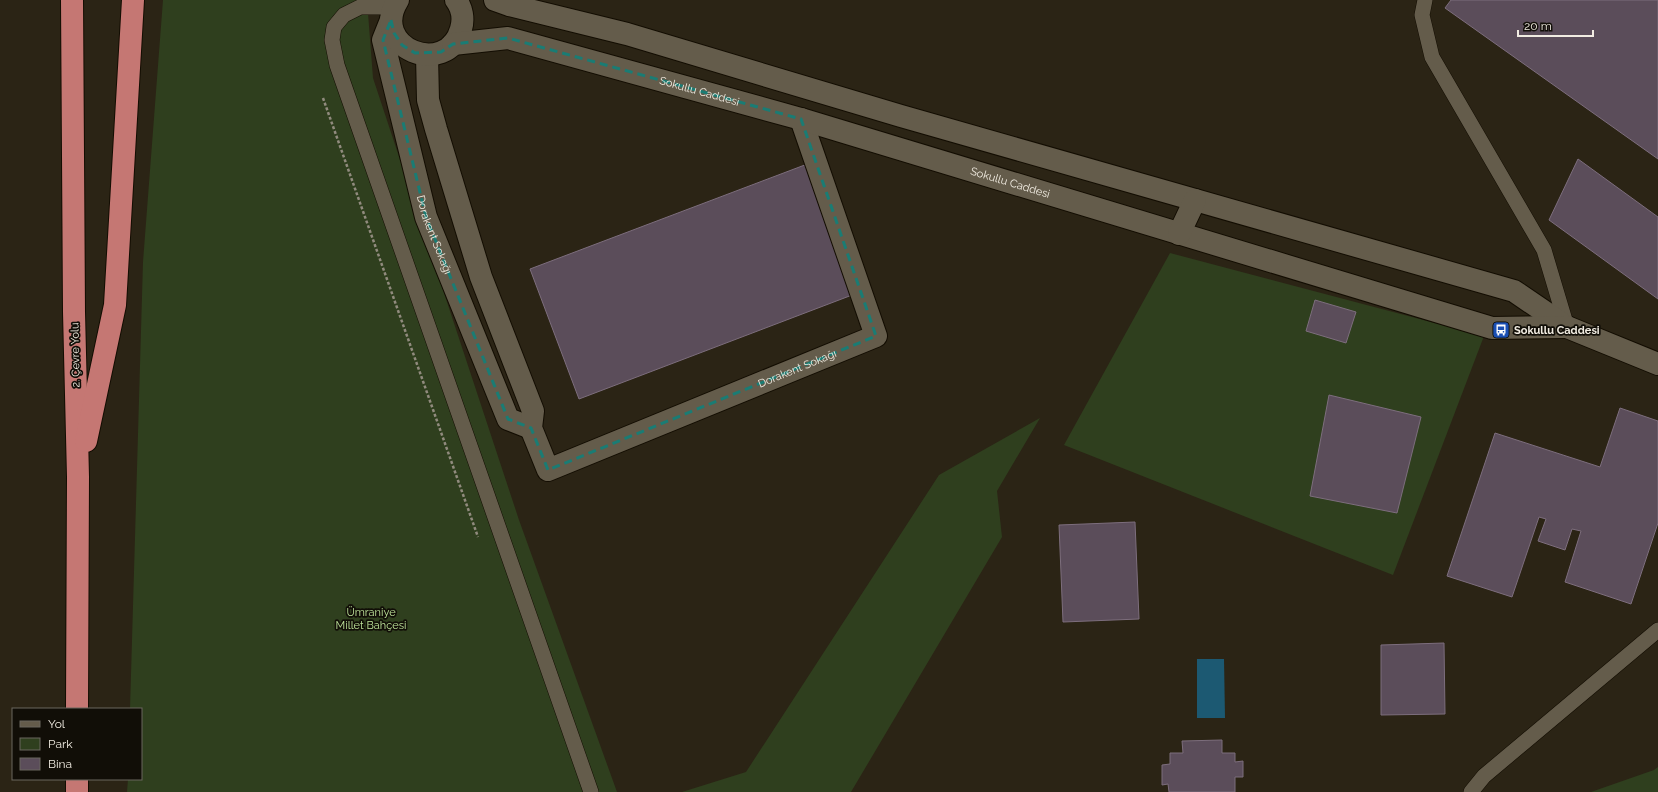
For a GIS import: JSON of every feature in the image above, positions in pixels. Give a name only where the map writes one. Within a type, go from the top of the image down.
[{"type":"highway","name":"2. Çevre Yolu","points":[[72,0],[74,304],[78,477],[77,708]]},
{"type":"highway","points":[[78,477],[115,306],[133,0]]},
{"type":"highway","points":[[77,780],[77,792]]},
{"type":"street","points":[[453,44],[460,33],[463,22],[459,4],[456,0]]},
{"type":"street","name":"Sokullu Caddesi","points":[[495,0],[509,5],[627,34],[810,89],[1514,291],[1567,327],[1658,364]]},
{"type":"street","points":[[394,9],[394,33],[402,45],[415,53],[427,55]]},
{"type":"street","name":"Dorakent Sokağı","points":[[394,9],[383,40],[426,217],[508,419],[531,428]]},
{"type":"street","name":"Sokullu Caddesi","points":[[427,55],[441,52],[453,44],[508,38],[801,119],[1492,328],[1567,327]]},
{"type":"street","name":"Dorakent Sokağı","points":[[427,55],[428,100],[481,277],[533,412],[531,428],[548,470],[876,336],[801,119]]},
{"type":"street","points":[[801,119],[810,89]]},
{"type":"street","points":[[1179,234],[1195,200]]},
{"type":"lane","points":[[1424,0],[1422,15],[1432,57],[1544,250],[1567,327]]},
{"type":"lane","points":[[394,9],[360,7],[344,15],[334,27],[332,40],[337,65],[591,792]]},
{"type":"lane","points":[[1471,792],[1484,776],[1658,630]]},
{"type":"path","points":[[323,98],[480,542]]},
{"type":"highlighted area","points":[[391,20],[394,33],[402,45],[415,53],[441,52],[453,44],[508,38],[801,119],[876,336],[548,470],[531,428],[508,419],[426,217],[383,40]]},
{"type":"green space","name":"Ümraniye Millet Bahçesi","points":[[163,0],[367,0],[373,78],[519,520],[617,792],[127,792],[128,780],[142,780],[142,708],[130,708],[143,262]]},
{"type":"green space","points":[[1170,253],[1484,336],[1393,575],[1064,445]]},
{"type":"green space","points":[[1040,418],[997,491],[1002,537],[851,792],[682,792],[746,772],[939,475]]},
{"type":"green space","points":[[1658,767],[1658,792],[1591,792],[1654,770]]},
{"type":"water","points":[[1197,659],[1224,659],[1225,718],[1197,718]]},
{"type":"building","points":[[1451,0],[1658,0],[1658,159],[1445,8]]},
{"type":"building","points":[[1578,159],[1658,217],[1658,299],[1549,220]]},
{"type":"building","points":[[810,163],[860,292],[579,399],[530,269]]},
{"type":"building","points":[[1315,300],[1356,312],[1346,343],[1306,331]]},
{"type":"building","points":[[1329,395],[1421,417],[1397,513],[1310,496]]},
{"type":"building","points":[[1620,408],[1658,421],[1658,523],[1631,604],[1565,582],[1581,531],[1572,529],[1565,550],[1538,541],[1546,519],[1539,517],[1512,597],[1447,576],[1495,433],[1600,467]]},
{"type":"building","points":[[1135,522],[1139,619],[1063,622],[1059,525]]},
{"type":"building","points":[[1444,643],[1445,714],[1381,715],[1381,645]]},
{"type":"building","points":[[1222,740],[1222,753],[1235,753],[1235,762],[1243,761],[1243,777],[1235,777],[1235,792],[1169,792],[1168,784],[1162,785],[1162,765],[1170,764],[1170,753],[1183,753],[1182,741]]},
{"type":"place","name":"Sokullu Caddesi","points":[[1501,330]]}]
